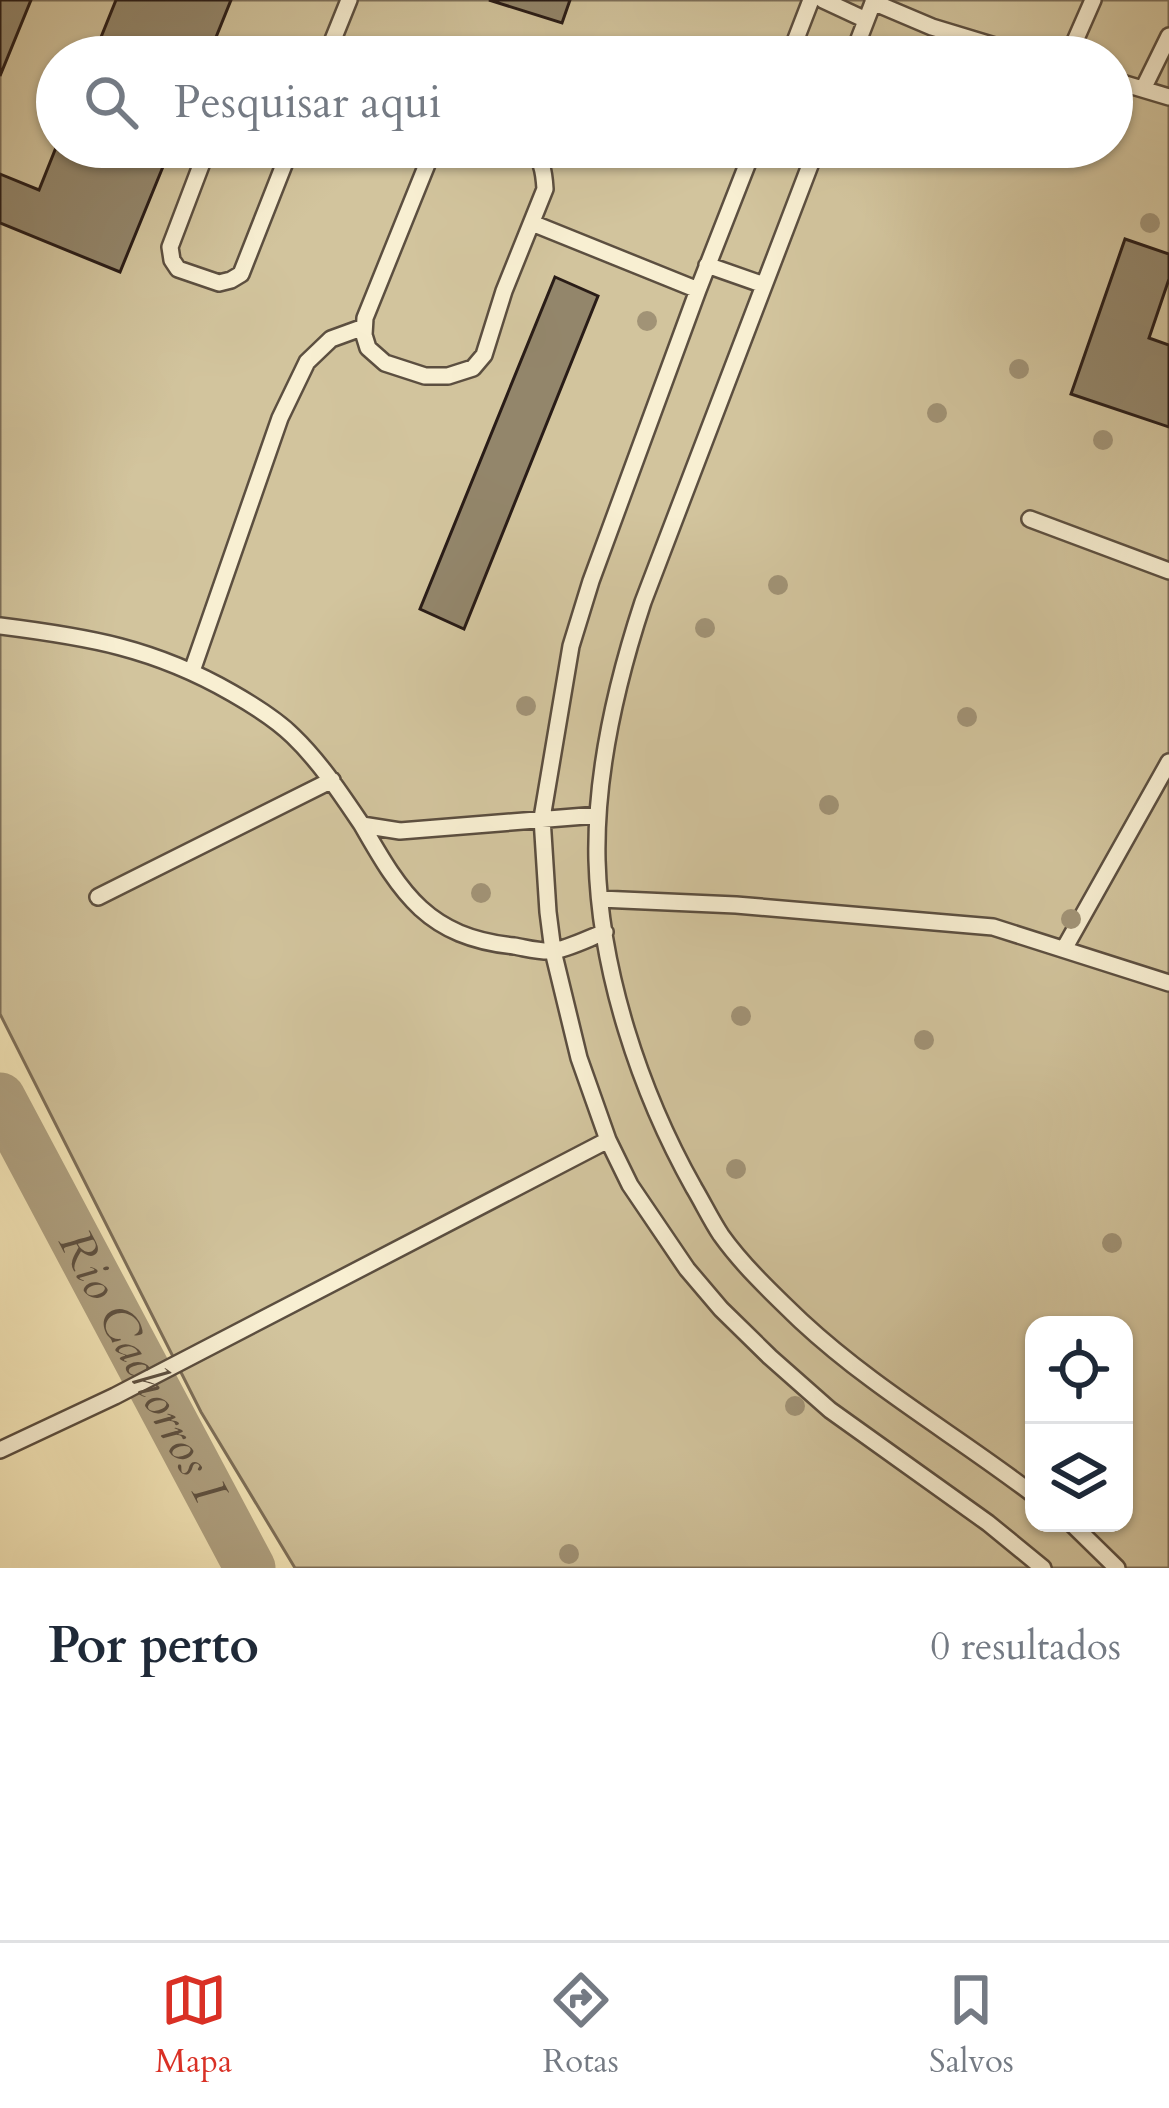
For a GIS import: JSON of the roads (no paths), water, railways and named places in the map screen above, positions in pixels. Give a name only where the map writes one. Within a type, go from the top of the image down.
[{"type":"lane","points":[[335,36],[350,0]]},
{"type":"lane","points":[[797,36],[812,0]]},
{"type":"lane","points":[[823,0],[866,20]]},
{"type":"lane","points":[[1077,36],[1093,0]]},
{"type":"lane","points":[[860,36],[873,1],[962,36]]},
{"type":"lane","points":[[1143,89],[1169,36]]},
{"type":"lane","points":[[1133,86],[1169,97]]},
{"type":"lane","points":[[200,168],[170,247],[172,260],[178,269],[218,283],[241,274],[283,168]]},
{"type":"lane","points":[[425,168],[364,318],[368,348],[385,363],[425,376],[448,376],[472,368],[484,355],[544,189],[542,168]]},
{"type":"lane","points":[[746,168],[571,646],[542,818],[554,951],[580,1058],[608,1140],[630,1185],[686,1269],[754,1341],[830,1410],[1043,1568]]},
{"type":"lane","points":[[809,168],[625,657],[598,815],[604,932],[627,1034],[645,1088],[721,1236],[777,1298],[860,1372],[1025,1489]]},
{"type":"lane","points":[[532,223],[698,290]]},
{"type":"lane","points":[[707,266],[764,285]]},
{"type":"lane","points":[[192,671],[280,418],[307,362],[331,339],[364,327]]},
{"type":"lane","points":[[1030,519],[1169,572]]},
{"type":"lane","points":[[0,626],[140,650],[192,671],[254,706],[292,735],[332,781],[393,879],[420,910],[458,934],[554,951],[604,932]]},
{"type":"lane","points":[[1064,949],[1169,762]]},
{"type":"lane","points":[[98,897],[332,781]]},
{"type":"lane","points":[[362,825],[400,830],[598,815]]},
{"type":"lane","points":[[600,899],[736,905],[993,927],[1169,983]]},
{"type":"lane","points":[[0,1450],[115,1396],[608,1140]]},
{"type":"lane","points":[[1080,1532],[1117,1568]]},
{"type":"waterway","name":"Rio Cachorros I","points":[[0,1098],[250,1568]]}]
